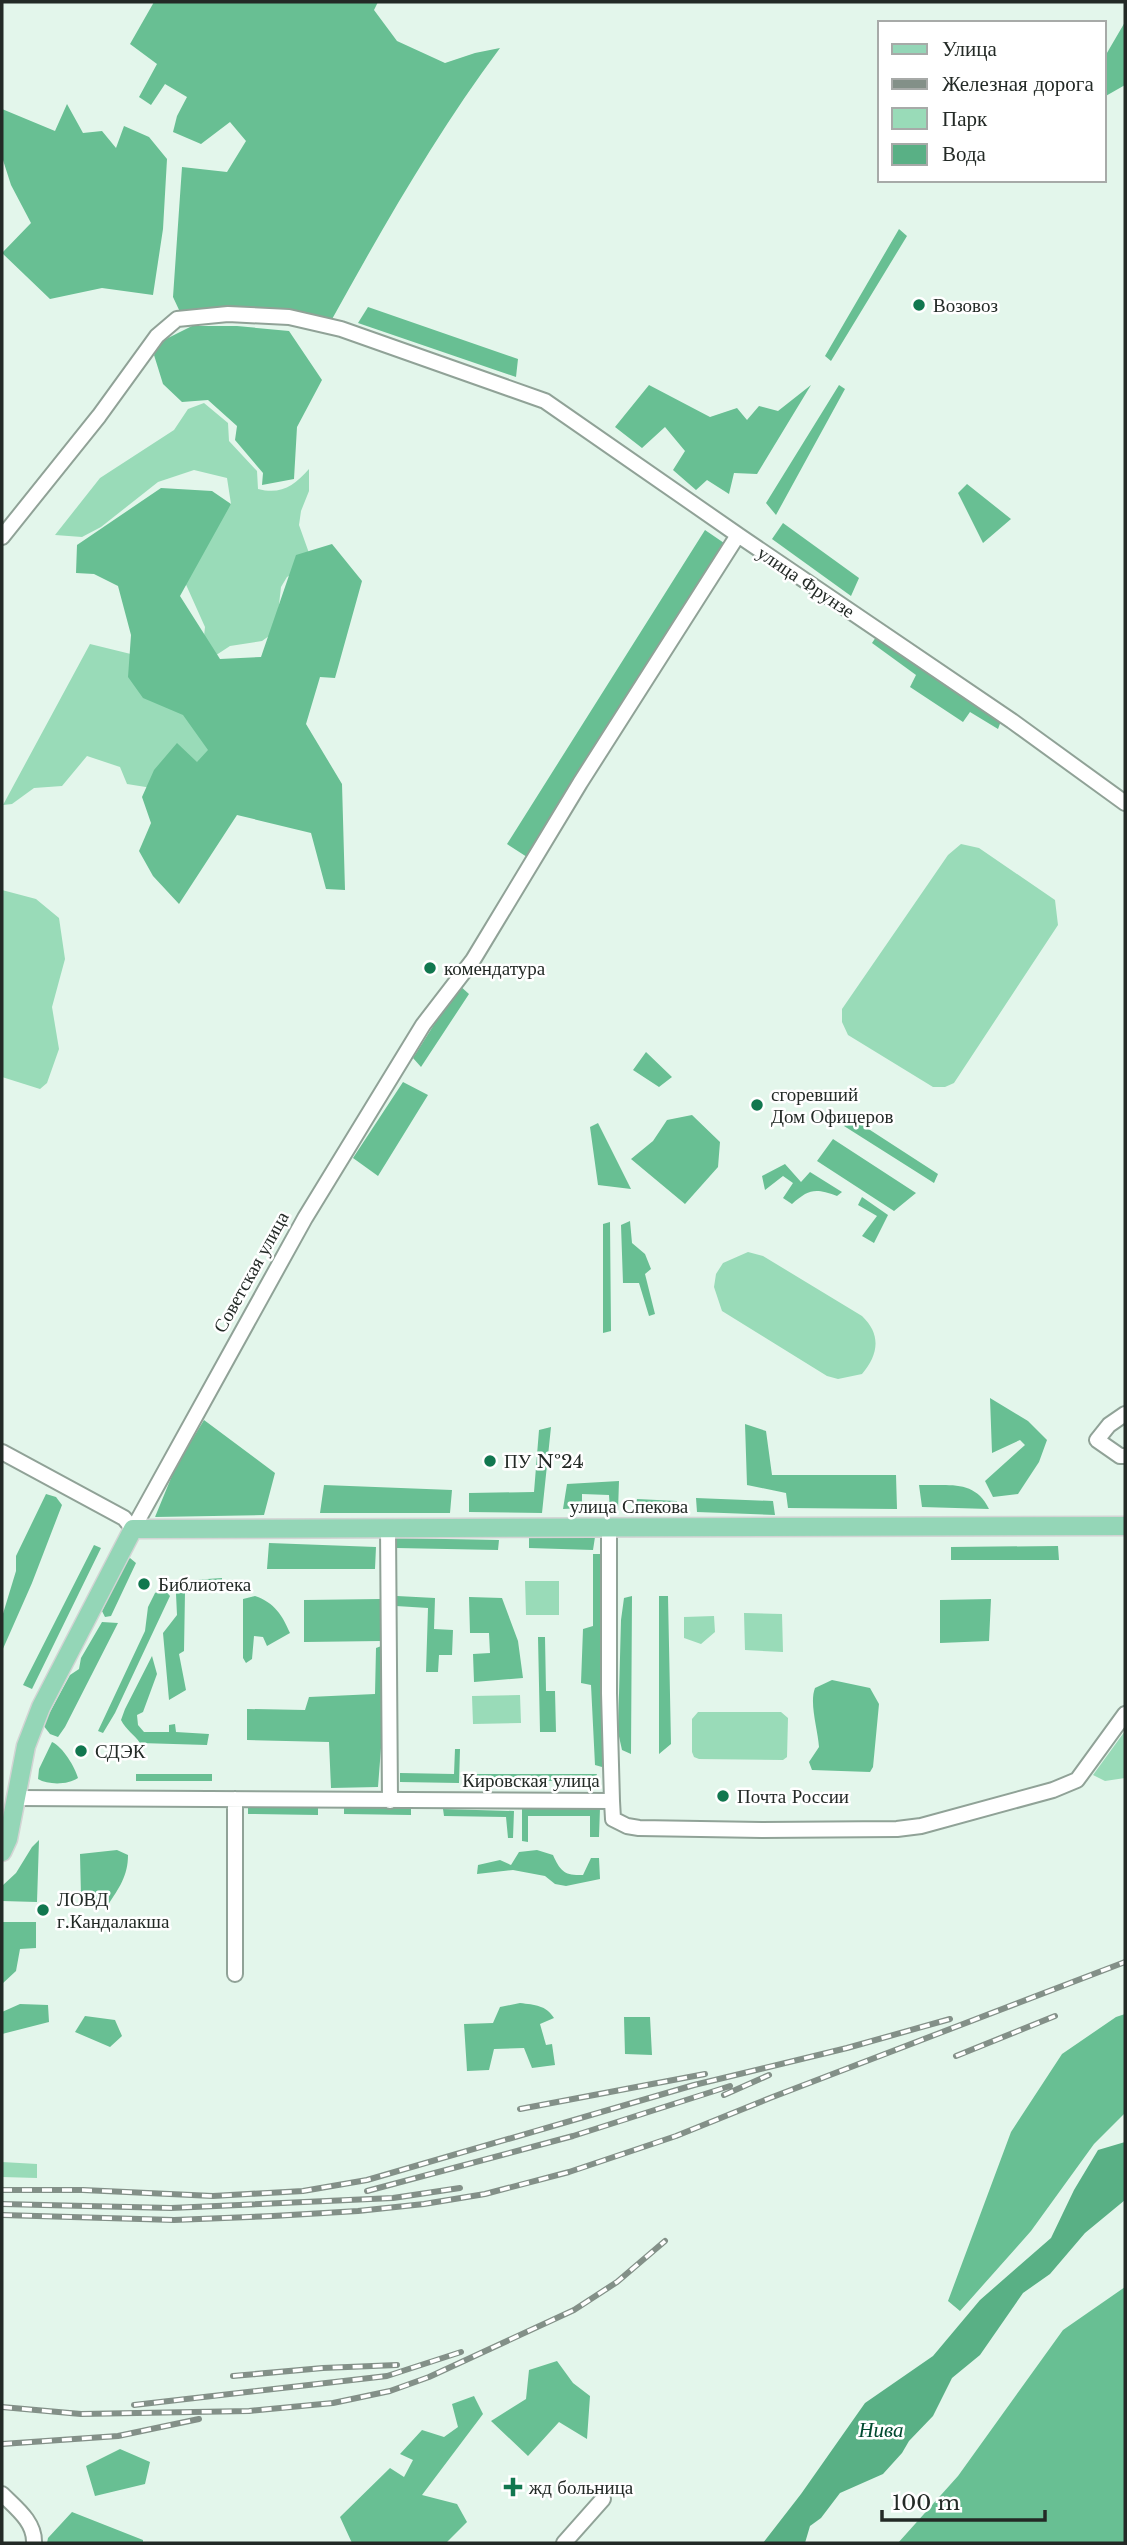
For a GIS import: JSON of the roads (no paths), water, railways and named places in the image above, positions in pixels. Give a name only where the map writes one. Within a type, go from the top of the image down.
[{"type":"main road","name":"улица Спекова","points":[[133,1529],[1125,1526]]},
{"type":"main road","name":"Советская улица","points":[[16,1798],[26,1746],[41,1707],[133,1529]]},
{"type":"main road","points":[[2,1852],[8,1839],[16,1798]]},
{"type":"street","points":[[2,537],[99,416],[157,337],[177,319],[228,314],[289,317],[341,329],[545,401],[738,535]]},
{"type":"street","name":"улица Фрунзе","points":[[574,793],[738,535],[1012,721],[1125,803]]},
{"type":"street","name":"Советская улица","points":[[133,1529],[305,1218],[422,1026],[473,960],[574,793]]},
{"type":"street","points":[[1125,1414],[1108,1425],[1097,1440],[1120,1456],[1125,1456]]},
{"type":"street","points":[[2,1452],[124,1518],[133,1529]]},
{"type":"street","points":[[388,1528],[390,1801]]},
{"type":"street","points":[[609,1528],[612,1801]]},
{"type":"street","name":"Кировская улица","points":[[16,1798],[612,1801],[613,1819],[639,1828],[897,1829],[920,1826],[1053,1790],[1077,1780],[1125,1714]]},
{"type":"street","points":[[235,1799],[236,1974]]},
{"type":"street","points":[[2,2494],[23,2514],[34,2533],[34,2543]]},
{"type":"street","points":[[564,2543],[603,2499]]},
{"type":"water","name":"Нива","points":[[1125,2142],[1125,2200],[1085,2233],[1050,2274],[1023,2293],[980,2355],[952,2378],[933,2416],[909,2441],[902,2453],[883,2474],[840,2493],[821,2518],[810,2526],[805,2543],[763,2543],[865,2403],[933,2356],[980,2300],[1051,2238],[1074,2190],[1098,2150]]},
{"type":"railway","points":[[2,2215],[174,2220],[273,2216],[358,2211],[485,2194],[569,2172],[676,2136],[1125,1962]]},
{"type":"railway","points":[[956,2056],[1055,2016]]},
{"type":"railway","points":[[2,2190],[83,2190],[213,2196],[303,2191],[367,2180],[694,2085],[847,2048],[950,2019]]},
{"type":"railway","points":[[520,2109],[705,2074]]},
{"type":"railway","points":[[724,2095],[769,2075]]},
{"type":"railway","points":[[367,2191],[573,2136],[730,2086]]},
{"type":"railway","points":[[2,2204],[171,2208],[393,2198],[460,2188]]},
{"type":"railway","points":[[2,2407],[81,2414],[249,2411],[333,2403],[390,2391],[429,2377],[574,2310],[617,2282],[665,2241]]},
{"type":"railway","points":[[134,2405],[387,2376],[461,2352]]},
{"type":"railway","points":[[233,2376],[397,2365]]},
{"type":"railway","points":[[2,2444],[118,2436],[199,2419]]},
{"type":"place","name":"Возовоз","points":[[919,305]]},
{"type":"place","name":"комендатура","points":[[430,968]]},
{"type":"place","name":"сгоревший Дом Офицеров","points":[[757,1105]]},
{"type":"place","name":"ПУ №24","points":[[490,1461]]},
{"type":"place","name":"Библиотека","points":[[144,1584]]},
{"type":"place","name":"СДЭК","points":[[81,1751]]},
{"type":"place","name":"Почта России","points":[[723,1796]]},
{"type":"place","name":"ЛОВД г.Кандалакша","points":[[43,1910]]},
{"type":"place","name":"жд больница","points":[[513,2487]]}]
